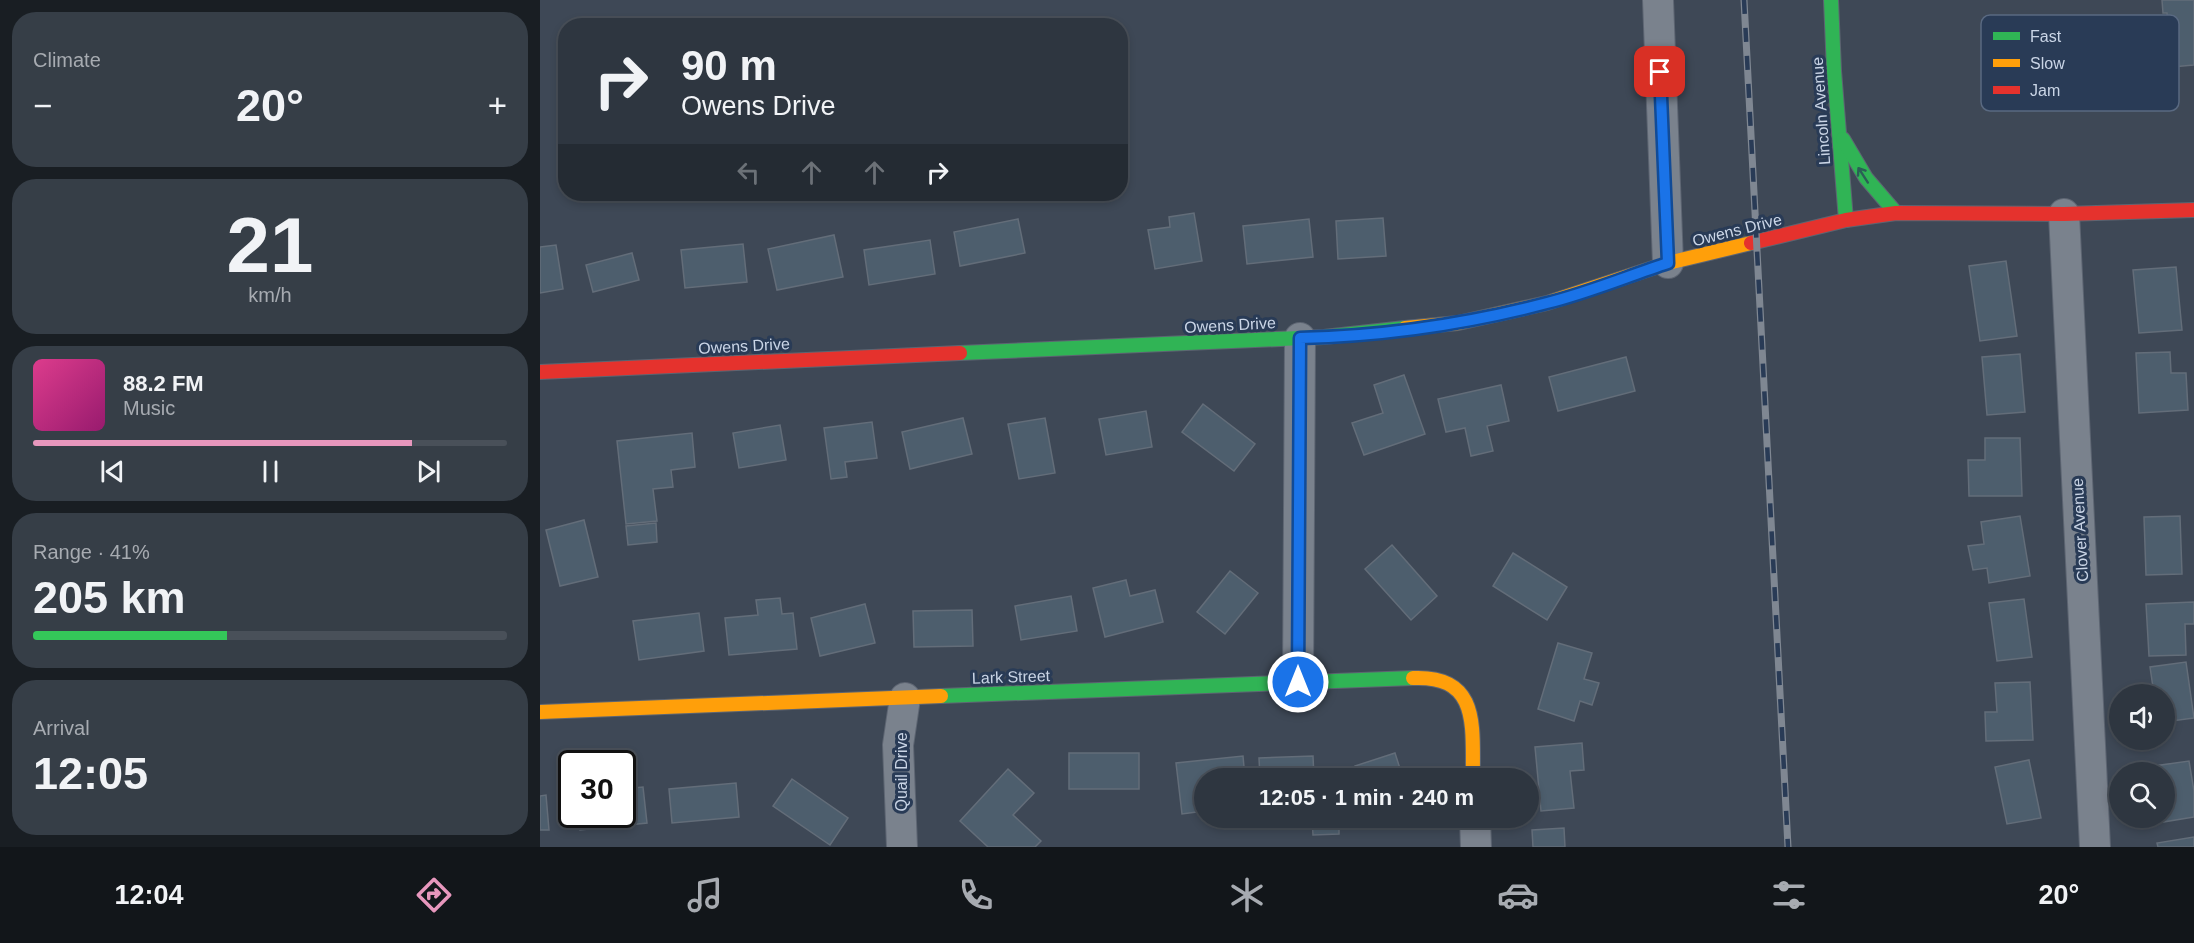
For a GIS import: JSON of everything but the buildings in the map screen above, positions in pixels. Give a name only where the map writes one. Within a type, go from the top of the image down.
[{"type":"street","points":[[1658,0],[1668,263]]},
{"type":"street","name":"Lincoln Avenue","points":[[1831,0],[1838,131],[1846,220]]},
{"type":"street","points":[[1838,131],[1876,195],[1896,213]]},
{"type":"street","name":"Owens Drive","points":[[540,372],[1324,338],[1458,323],[1547,303],[1668,263],[1846,220],[1896,213],[2064,214],[2194,210]]},
{"type":"street","name":"Clover Avenue","points":[[2064,214],[2095,847]]},
{"type":"street","points":[[1298,682],[1300,338]]},
{"type":"street","name":"Lark Street","points":[[540,712],[1429,676],[1446,681],[1460,691],[1469,709],[1472,768]]},
{"type":"street","name":"Quail Drive","points":[[902,847],[898,745],[904,698]]},
{"type":"street","points":[[1475,828],[1476,847]]},
{"type":"railway","points":[[1744,0],[1788,847]]},
{"type":"traffic: fast","points":[[1831,0],[1834,71],[1846,220]]},
{"type":"traffic: fast","points":[[1843,139],[1866,178],[1896,213]]},
{"type":"traffic: fast","points":[[960,353],[1324,337],[1405,328]]},
{"type":"traffic: fast","points":[[941,696],[1413,678]]},
{"type":"traffic: slow","points":[[1405,328],[1458,323],[1547,303],[1668,263],[1751,243]]},
{"type":"traffic: slow","points":[[1413,678],[1435,679],[1451,685],[1462,695],[1472,724],[1473,768]]},
{"type":"traffic: slow","points":[[540,712],[941,696]]},
{"type":"traffic: jam","points":[[1751,243],[1846,220],[1896,213],[2064,214],[2194,210]]},
{"type":"traffic: jam","points":[[540,372],[960,353]]},
{"type":"route","points":[[1298,682],[1300,338],[1324,338],[1458,323],[1547,303],[1668,263],[1660,72]]}]
